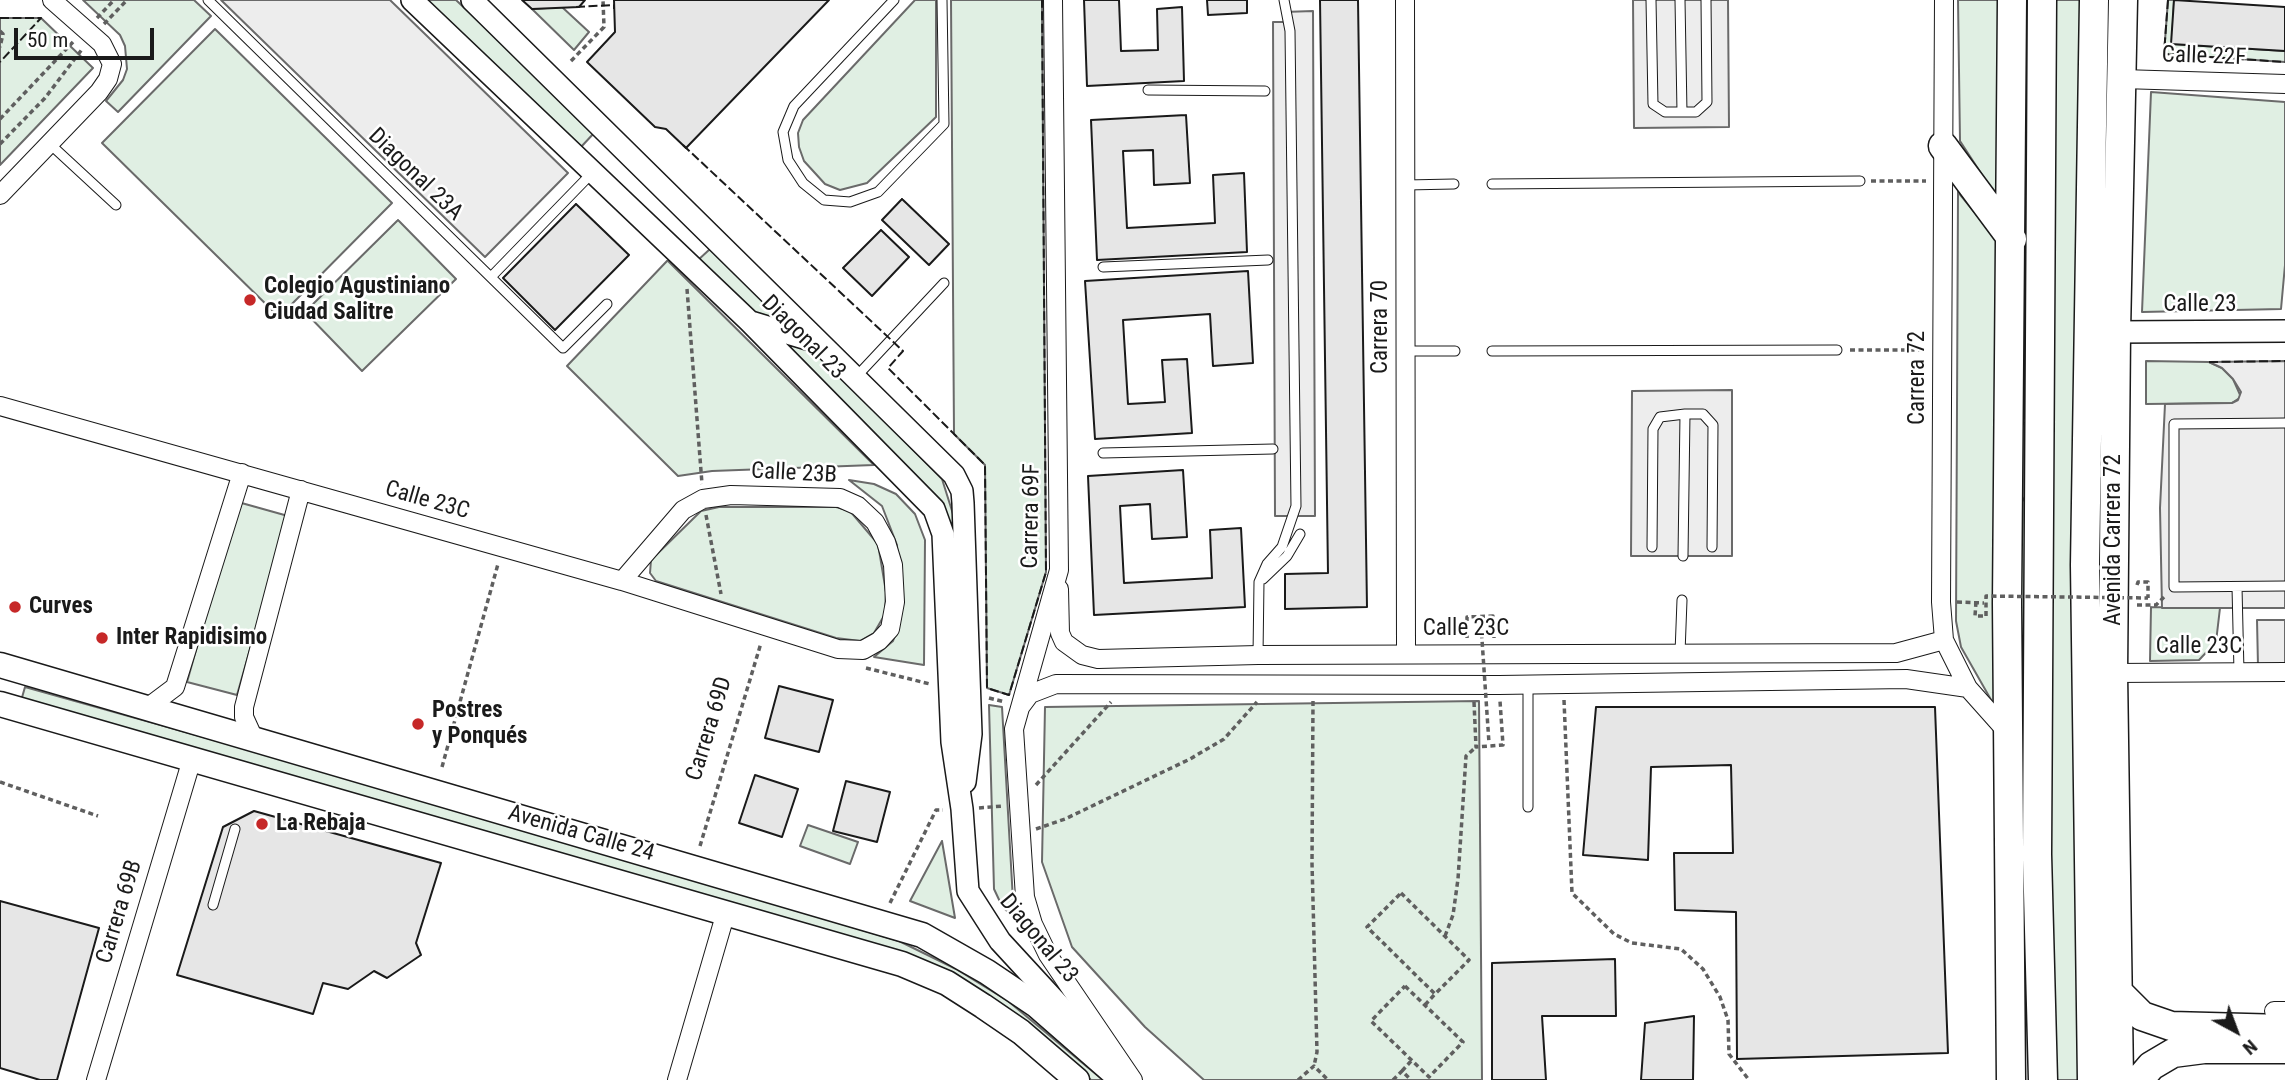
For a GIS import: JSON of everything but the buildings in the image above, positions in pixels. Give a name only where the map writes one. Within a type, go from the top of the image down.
[{"type":"highway","points":[[2011,1077],[2007,603],[2012,0]]},
{"type":"highway","points":[[2042,0],[2037,854],[2043,1080]]},
{"type":"highway","name":"Avenida Carrera 72","points":[[2092,1080],[2085,565],[2094,0]]},
{"type":"highway","name":"Avenida Carrera 72","points":[[2119,1080],[2113,673],[2122,4]]},
{"type":"highway","points":[[1942,146],[2012,239]]},
{"type":"highway","points":[[2009,461],[2039,505]]},
{"type":"highway","points":[[2118,992],[2142,1016],[2171,1026],[2281,1017]]},
{"type":"highway","points":[[2011,1077],[2041,1013]]},
{"type":"highway","points":[[2139,1080],[2151,1066],[2173,1053],[2204,1049],[2285,1049]]},
{"type":"main road","name":"Avenida Calle 24","points":[[0,666],[922,935],[977,965],[1036,1005],[1127,1080]]},
{"type":"main road","name":"Avenida Calle 24","points":[[0,704],[726,912],[927,973],[1021,1032],[1077,1080]]},
{"type":"street","points":[[0,195],[99,92],[108,79],[112,64],[102,44],[51,0]]},
{"type":"street","name":"Diagonal 23","points":[[412,0],[749,321],[934,509],[943,534],[960,691],[971,734],[962,809],[968,891],[1000,941],[1127,1080]]},
{"type":"street","name":"Diagonal 23","points":[[472,0],[949,469],[962,491],[960,691]]},
{"type":"street","name":"Carrera 69F","points":[[1053,0],[1059,570],[1014,729],[1018,805],[1025,897],[1033,924],[1048,955],[1127,1080]]},
{"type":"street","name":"Carrera 70","points":[[1405,0],[1406,654]]},
{"type":"street","name":"Carrera 72","points":[[1944,0],[1941,602],[1944,639],[1968,688],[2010,734]]},
{"type":"street","name":"Calle 22F","points":[[2122,79],[2285,84]]},
{"type":"street","points":[[749,321],[822,344]]},
{"type":"street","name":"Calle 23","points":[[2116,332],[2285,331]]},
{"type":"street","name":"Calle 23C","points":[[0,406],[242,472],[622,582],[838,649]]},
{"type":"street","points":[[147,708],[175,687],[242,472]]},
{"type":"street","points":[[254,739],[244,717],[244,707],[300,490]]},
{"type":"street","name":"Calle 23B","points":[[703,499],[731,495],[840,498],[858,506],[875,522],[886,542],[893,565],[895,603],[890,629],[872,646],[850,651],[838,649]]},
{"type":"street","points":[[622,582],[683,510],[703,499]]},
{"type":"street","name":"Calle 23C","points":[[1059,570],[1060,634],[1072,649],[1098,659],[1258,655],[1896,653],[1944,639]]},
{"type":"street","name":"Calle 23C","points":[[2113,673],[2285,672]]},
{"type":"street","points":[[1021,706],[1030,694],[1048,686],[1499,685],[1906,679],[1968,688]]},
{"type":"street","name":"Carrera 69B","points":[[96,1080],[191,759]]},
{"type":"street","points":[[677,1080],[726,912]]},
{"type":"lane","name":"Diagonal 23A","points":[[208,0],[563,348],[607,304]]},
{"type":"lane","points":[[894,0],[794,106],[783,132],[788,160],[803,183],[824,200],[850,202],[878,192],[944,124],[942,0]]},
{"type":"lane","points":[[1258,655],[1259,582],[1267,564],[1282,547],[1296,506],[1290,31],[1284,0]]},
{"type":"lane","points":[[1651,0],[1653,104],[1665,112],[1696,112],[1707,102],[1706,0]]},
{"type":"lane","points":[[1680,0],[1682,112]]},
{"type":"lane","points":[[1148,90],[1265,91]]},
{"type":"lane","points":[[50,144],[116,205]]},
{"type":"lane","points":[[491,276],[593,172]]},
{"type":"lane","points":[[1492,184],[1860,181]]},
{"type":"lane","points":[[1406,185],[1454,184]]},
{"type":"lane","points":[[1103,267],[1268,260]]},
{"type":"lane","points":[[856,377],[944,283]]},
{"type":"lane","points":[[1406,351],[1455,351]]},
{"type":"lane","points":[[1492,351],[1838,351]]},
{"type":"lane","points":[[1683,556],[1685,414]]},
{"type":"lane","points":[[1652,547],[1653,429],[1660,416],[1703,414],[1713,425],[1712,547]]},
{"type":"lane","points":[[2285,423],[2174,424],[2174,587],[2285,586]]},
{"type":"lane","points":[[1104,453],[1273,449]]},
{"type":"lane","points":[[1259,582],[1287,556],[1300,534]]},
{"type":"lane","points":[[2237,587],[2239,672]]},
{"type":"lane","points":[[1680,653],[1682,600]]},
{"type":"lane","points":[[1528,684],[1528,807]]},
{"type":"lane","points":[[213,905],[235,829]]},
{"type":"path","points":[[93,22],[114,0]]},
{"type":"path","points":[[100,28],[127,0]]},
{"type":"path","points":[[571,61],[604,27],[603,0]]},
{"type":"path","points":[[0,30],[4,34],[0,47]]},
{"type":"path","points":[[0,119],[79,36]]},
{"type":"path","points":[[0,144],[45,98],[88,42]]},
{"type":"path","points":[[1860,181],[1942,181]]},
{"type":"path","points":[[684,260],[703,499],[724,613]]},
{"type":"path","points":[[1838,351],[1942,350]]},
{"type":"path","points":[[442,767],[502,548]]},
{"type":"path","points":[[1976,602],[1975,616],[1986,616],[1986,596],[2121,598],[2134,598],[2147,598],[2148,582],[2137,582],[2137,593],[2137,605],[2156,605]]},
{"type":"path","points":[[1941,602],[2007,603]]},
{"type":"path","points":[[1480,616],[1489,744]]},
{"type":"path","points":[[1467,633],[1466,617],[1480,616],[1493,616],[1493,632]]},
{"type":"path","name":"Carrera 69D","points":[[700,846],[766,626]]},
{"type":"path","points":[[856,665],[1021,706]]},
{"type":"path","points":[[1020,831],[1065,819],[1190,759],[1224,738],[1272,684]]},
{"type":"path","points":[[1298,1080],[1314,1066],[1317,1052],[1312,863],[1313,684]]},
{"type":"path","points":[[1563,684],[1572,827],[1573,892],[1614,934],[1632,943],[1681,948],[1703,969],[1720,997],[1728,1020],[1729,1054],[1749,1080]]},
{"type":"path","points":[[1018,805],[1126,685]]},
{"type":"path","points":[[1474,685],[1476,747]]},
{"type":"path","points":[[1446,936],[1453,915],[1458,879],[1466,756],[1476,747],[1503,745],[1499,685]]},
{"type":"path","points":[[0,782],[98,816]]},
{"type":"path","points":[[890,903],[936,810]]},
{"type":"path","points":[[1425,1005],[1469,960],[1401,893],[1367,927],[1435,994]]},
{"type":"path","points":[[1405,986],[1425,1005],[1463,1042],[1429,1077],[1371,1021],[1405,986]]},
{"type":"path","points":[[1393,1080],[1412,1060]]},
{"type":"path","points":[[1314,1066],[1328,1080]]},
{"type":"path","points":[[1402,1071],[1411,1080]]},
{"type":"green space","points":[[83,0],[194,0],[211,16],[118,112],[106,101],[123,80],[127,69],[125,46],[120,35]]},
{"type":"green space","points":[[427,0],[456,0],[595,132],[581,147]]},
{"type":"green space","points":[[915,0],[936,0],[936,117],[867,183],[840,190],[825,184],[804,161],[799,147],[798,133],[803,120]]},
{"type":"green space","points":[[951,0],[1042,0],[1046,572],[1009,695],[987,688],[985,465],[954,434]]},
{"type":"green space","points":[[1958,0],[2002,0],[2001,204],[1960,141]]},
{"type":"green space","points":[[2021,0],[2033,0],[2032,382],[2023,323]]},
{"type":"green space","points":[[2055,0],[2083,0],[2084,1080],[2051,1080],[2048,905]]},
{"type":"green space","points":[[2168,0],[2174,0],[2172,44],[2285,51],[2285,62],[2164,54]]},
{"type":"green space","points":[[562,7],[589,32],[574,50],[532,9]]},
{"type":"green space","points":[[0,18],[41,18],[93,68],[0,165]]},
{"type":"green space","points":[[215,29],[392,203],[279,317],[102,143]]},
{"type":"green space","points":[[2151,92],[2285,102],[2285,265],[2281,309],[2142,312]]},
{"type":"green space","points":[[1958,192],[2002,246],[1994,705],[1961,647],[1956,621]]},
{"type":"green space","points":[[398,220],[456,279],[362,371],[305,312]]},
{"type":"green space","points":[[710,249],[785,320],[754,317],[697,261]]},
{"type":"green space","points":[[667,261],[874,465],[712,471],[678,476],[567,366]]},
{"type":"green space","points":[[776,339],[815,351],[942,479],[953,514],[956,571],[944,518]]},
{"type":"green space","points":[[2146,361],[2209,362],[2222,368],[2233,379],[2241,397],[2232,403],[2146,404]]},
{"type":"green space","points":[[849,480],[874,484],[896,494],[915,514],[925,540],[924,665],[874,657],[893,641],[900,622],[897,545],[882,506]]},
{"type":"green space","points":[[2020,493],[2029,509],[2032,1006],[2022,1027]]},
{"type":"green space","points":[[238,502],[288,516],[237,695],[187,682]]},
{"type":"green space","points":[[719,507],[836,507],[850,511],[878,544],[886,592],[885,614],[874,633],[860,641],[836,638],[656,581],[650,573],[651,560],[701,511]]},
{"type":"green space","points":[[2151,607],[2220,608],[2216,642],[2199,660],[2150,661]]},
{"type":"green space","points":[[25,687],[435,802],[899,941],[956,969],[1008,1001],[1103,1080],[1091,1080],[1063,1054],[956,979],[21,701]]},
{"type":"green space","points":[[1479,701],[1482,1080],[1204,1080],[1145,1027],[1072,947],[1042,862],[1045,707]]},
{"type":"green space","points":[[989,705],[1002,707],[1014,918],[1002,906],[994,889]]},
{"type":"green space","points":[[808,825],[858,842],[850,864],[800,846]]},
{"type":"green space","points":[[942,841],[955,918],[910,901]]},
{"type":"shaded area","points":[[221,0],[390,0],[568,173],[485,257]]},
{"type":"shaded area","points":[[1633,0],[1728,0],[1729,127],[1634,128]]},
{"type":"shaded area","points":[[1313,11],[1315,516],[1275,516],[1273,22],[1284,22],[1284,12]]},
{"type":"shaded area","points":[[2285,361],[2285,608],[2162,608],[2160,508],[2165,404],[2232,403],[2238,400],[2241,392],[2233,379],[2222,368],[2209,362]]},
{"type":"shaded area","points":[[1732,390],[1732,556],[1631,556],[1632,391]]},
{"type":"shaded area","points":[[2257,620],[2285,620],[2285,666],[2258,666]]},
{"type":"fence","points":[[683,145],[903,351],[888,368],[985,465],[987,688],[1009,695],[1046,572],[1042,0]]},
{"type":"fence","points":[[2168,0],[2164,54],[2285,62]]},
{"type":"fence","points":[[576,7],[614,5],[614,9]]},
{"type":"fence","points":[[0,18],[41,18],[0,62]]},
{"type":"fence","points":[[2209,362],[2285,361]]},
{"type":"place","name":"Colegio Agustiniano Ciudad Salitre","points":[[250,300]]},
{"type":"place","name":"Curves","points":[[15,607]]},
{"type":"place","name":"Inter Rapidisimo","points":[[102,638]]},
{"type":"place","name":"Postres y Ponqués","points":[[418,724]]},
{"type":"place","name":"La Rebaja","points":[[262,824]]}]
